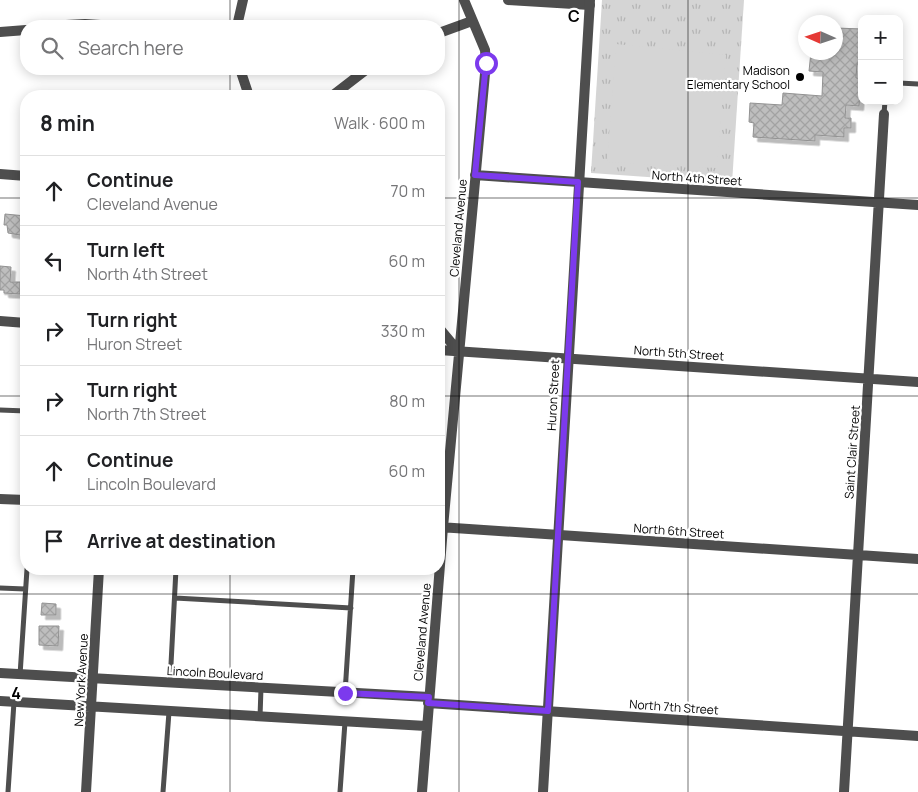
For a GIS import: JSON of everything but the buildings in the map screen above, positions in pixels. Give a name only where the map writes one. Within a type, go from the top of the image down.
[{"type":"street","points":[[238,20],[243,0]]},
{"type":"street","name":"Cleveland Avenue","points":[[445,488],[486,63],[485,50],[472,21],[467,0]]},
{"type":"street","points":[[508,0],[590,2]]},
{"type":"street","name":"Huron Street","points":[[543,792],[590,2]]},
{"type":"street","points":[[445,31],[472,21]]},
{"type":"street","points":[[0,32],[20,30]]},
{"type":"street","points":[[242,75],[247,90]]},
{"type":"street","points":[[340,90],[359,75]]},
{"type":"street","name":"Saint Clair Street","points":[[844,792],[884,114]]},
{"type":"street","points":[[0,174],[20,176]]},
{"type":"street","name":"North 4th Street","points":[[475,175],[918,205]]},
{"type":"street","points":[[0,321],[20,323]]},
{"type":"street","points":[[445,335],[459,352]]},
{"type":"street","name":"North 5th Street","points":[[445,351],[918,382]]},
{"type":"street","points":[[0,499],[20,500]]},
{"type":"street","name":"North 6th Street","points":[[445,527],[918,559]]},
{"type":"street","name":"New York Avenue","points":[[86,792],[100,575]]},
{"type":"street","name":"Cleveland Avenue","points":[[422,792],[437,575]]},
{"type":"street","name":"Lincoln Boulevard","points":[[0,673],[345,693],[428,700]]},
{"type":"street","name":"North 7th Street","points":[[428,700],[548,711],[918,736]]},
{"type":"street","points":[[0,701],[426,726]]},
{"type":"lane","points":[[903,83],[918,84]]},
{"type":"lane","points":[[884,114],[885,105]]},
{"type":"lane","points":[[0,410],[20,411]]},
{"type":"lane","points":[[20,675],[26,575]]},
{"type":"lane","points":[[170,684],[176,575]]},
{"type":"lane","points":[[345,693],[353,575]]},
{"type":"lane","points":[[0,588],[25,590]]},
{"type":"lane","points":[[175,598],[351,608]]},
{"type":"lane","points":[[260,717],[261,688]]},
{"type":"lane","points":[[8,792],[14,702]]},
{"type":"lane","points":[[163,792],[169,712]]},
{"type":"lane","points":[[340,792],[345,722]]},
{"type":"lane","points":[[422,792],[427,792]]},
{"type":"green space","points":[[602,0],[744,0],[732,183],[591,173]]},
{"type":"green space","points":[[616,44],[726,55],[717,168],[607,162]]},
{"type":"place","name":"Madison Elementary School","points":[[800,77]]},
{"type":"route","points":[[345,693],[429,697],[428,703],[548,711],[578,182],[475,175],[486,63]]}]
